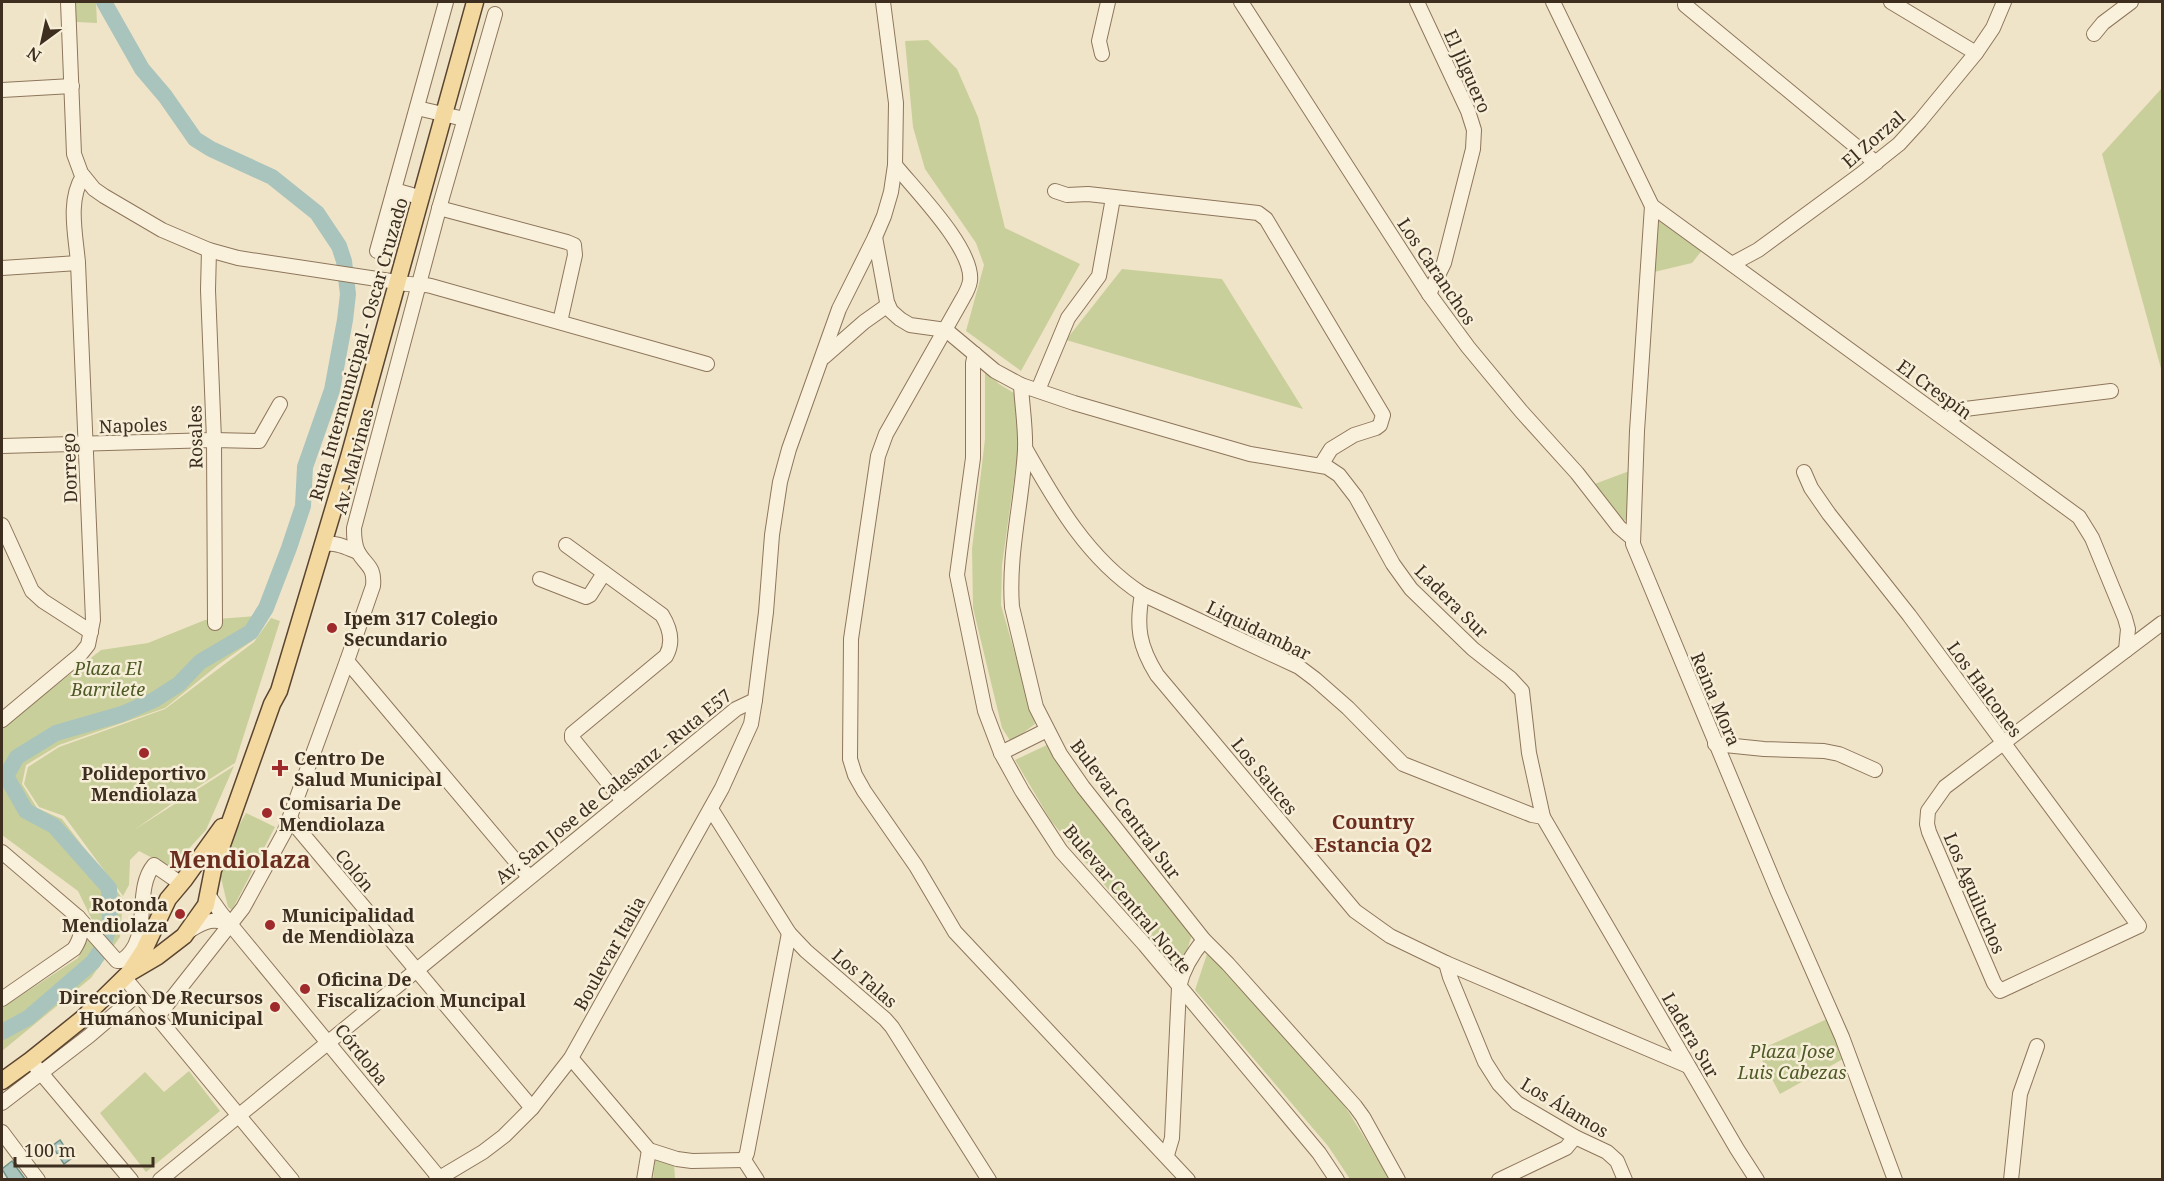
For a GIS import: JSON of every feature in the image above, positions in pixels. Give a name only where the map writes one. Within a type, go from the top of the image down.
[{"type":"main road","name":"Ruta Intermunicipal - Oscar Cruzado","points":[[273,704],[274,690],[439,113],[465,2]]},
{"type":"main road","name":"Ruta Intermunicipal - Oscar Cruzado","points":[[126,975],[158,956],[186,934],[202,913],[209,896],[213,870],[279,691],[349,457],[364,404],[412,195],[475,2]]},
{"type":"main road","name":"Ruta Intermunicipal - Oscar Cruzado","points":[[2,1081],[36,1067],[126,975],[144,950],[161,910],[237,804]]},
{"type":"main road","points":[[182,882],[200,883],[209,896]]},
{"type":"main road","points":[[157,921],[166,936],[177,938],[186,934]]},
{"type":"street","points":[[68,2],[74,154],[83,176],[94,189],[116,204],[162,230],[209,250],[238,258],[392,281],[405,285],[420,284],[707,364]]},
{"type":"street","points":[[377,251],[446,2]]},
{"type":"street","name":"Av. San Jose de Calasanz - Ruta E57","points":[[160,1179],[736,708],[755,700],[766,612],[772,535],[780,482],[789,449],[844,297],[875,237],[886,208],[895,165],[896,103],[883,2]]},
{"type":"street","points":[[1102,54],[1099,40],[1108,2]]},
{"type":"street","name":"Los Caranchos","points":[[1241,2],[1429,294],[1468,347],[1521,411],[1577,473],[1619,527],[1632,538]]},
{"type":"street","name":"El Jilguero","points":[[1417,2],[1468,111],[1474,130],[1473,150],[1444,263],[1429,294]]},
{"type":"street","points":[[1553,2],[1652,206]]},
{"type":"street","points":[[1891,2],[1976,52]]},
{"type":"street","points":[[2094,34],[2103,23],[2131,2]]},
{"type":"street","name":"El Zorzal","points":[[1732,264],[1758,250],[1899,144],[1976,52],[1993,28],[2003,4]]},
{"type":"street","points":[[1684,5],[1876,163]]},
{"type":"street","name":"Av. Malvinas","points":[[158,1016],[232,925],[290,819],[373,586],[374,577],[371,568],[358,552],[354,541],[354,528],[439,208],[495,14]]},
{"type":"street","points":[[2,90],[72,86]]},
{"type":"street","points":[[417,108],[464,119]]},
{"type":"street","points":[[895,165],[957,240],[968,261],[970,281],[968,290],[946,330],[900,408],[878,456],[850,639],[850,759],[855,775],[864,791],[916,866],[950,926],[1188,1179]]},
{"type":"street","name":"Dorrego","points":[[4,714],[80,655],[88,645],[93,620],[87,444],[74,211],[76,194],[83,176]]},
{"type":"street","points":[[394,190],[412,195]]},
{"type":"street","points":[[1055,191],[1067,195],[1088,194],[1258,213],[1266,219],[1383,415],[1380,425],[1376,428],[1354,435],[1331,449],[1321,465]]},
{"type":"street","points":[[1038,390],[1068,318],[1099,276],[1113,198]]},
{"type":"street","name":"El Crespín","points":[[1652,206],[2071,510],[2086,525],[2125,618],[2128,629],[2126,650]]},
{"type":"street","name":"Reina Mora","points":[[1652,206],[1632,538],[1778,892],[1842,1037],[1895,1179]]},
{"type":"street","points":[[439,208],[574,245],[575,255],[560,322]]},
{"type":"street","points":[[875,237],[891,311],[910,325],[946,330]]},
{"type":"street","name":"Rosales","points":[[209,250],[208,290],[214,440],[215,623]]},
{"type":"street","points":[[2,268],[78,263]]},
{"type":"street","points":[[822,358],[888,305]]},
{"type":"street","name":"Ladera Sur","points":[[946,330],[995,371],[1021,385],[1250,454],[1321,465],[1333,470],[1347,483],[1393,564],[1419,598],[1522,692],[1529,753],[1543,818],[1757,1179]]},
{"type":"street","points":[[349,457],[357,439],[378,369],[401,351]]},
{"type":"street","name":"Bulevar Central Norte","points":[[975,354],[973,363],[973,458],[957,575],[985,711],[1001,753],[1022,791],[1061,851],[1145,945],[1319,1153],[1338,1179]]},
{"type":"street","name":"Bulevar Central Sur","points":[[1021,385],[1025,448],[1010,588],[1012,607],[1036,707],[1060,754],[1083,787],[1204,940],[1355,1106],[1398,1179]]},
{"type":"street","points":[[1947,420],[1965,409],[2111,391]]},
{"type":"street","name":"Napoles","points":[[2,446],[214,440],[259,441],[280,404]]},
{"type":"street","name":"Liquidambar","points":[[1025,448],[1074,528],[1107,566],[1126,583],[1142,594],[1299,668],[1348,708],[1403,764],[1543,818]]},
{"type":"street","name":"Los Halcones","points":[[1804,472],[1811,488],[1829,514],[1909,615],[2001,743],[2139,926]]},
{"type":"street","points":[[2,525],[32,591],[43,602],[91,632]]},
{"type":"street","points":[[322,545],[338,544],[358,552]]},
{"type":"street","points":[[566,545],[662,615],[671,636],[670,649],[666,656],[572,734],[623,801]]},
{"type":"street","points":[[540,579],[586,597],[590,595],[604,573]]},
{"type":"street","name":"Los Sauces","points":[[1142,594],[1138,626],[1141,646],[1150,664],[1166,687],[1241,773],[1262,803],[1355,911],[1390,936],[1446,963],[1688,1066]]},
{"type":"street","name":"Los Aguiluchos","points":[[2139,926],[2000,991],[1996,987],[1929,832],[1927,818],[1930,806],[1946,787],[2001,743],[2163,623]]},
{"type":"street","points":[[347,661],[529,876]]},
{"type":"street","name":"Boulevar Italia","points":[[439,1179],[493,1145],[532,1108],[571,1058],[711,810],[751,724],[755,700]]},
{"type":"street","points":[[1001,753],[1047,730]]},
{"type":"street","points":[[1716,744],[1764,749],[1824,751],[1839,754],[1875,770]]},
{"type":"street","name":"Los Talas","points":[[711,810],[789,933],[806,951],[892,1027],[989,1179]]},
{"type":"street","name":"Colón","points":[[290,819],[532,1108]]},
{"type":"street","points":[[2,852],[78,917],[117,961],[121,961],[128,955],[134,946],[142,920],[144,883],[154,865],[182,882]]},
{"type":"street","name":"Córdoba","points":[[209,896],[439,1179]]},
{"type":"street","points":[[2,999],[74,948],[80,940],[82,930],[78,917]]},
{"type":"street","points":[[186,934],[208,920],[222,921],[232,925]]},
{"type":"street","points":[[744,1160],[789,933]]},
{"type":"street","points":[[1167,1155],[1172,1138],[1179,987],[1182,975],[1194,951],[1204,940]]},
{"type":"street","name":"Los Álamos","points":[[1446,963],[1485,1062],[1499,1084],[1517,1103],[1575,1137],[1607,1152],[1617,1161],[1625,1179]]},
{"type":"street","points":[[126,975],[138,994],[292,1179]]},
{"type":"street","points":[[2,1103],[36,1067],[138,994]]},
{"type":"street","points":[[2011,1179],[2020,1094],[2037,1046]]},
{"type":"street","points":[[571,1058],[648,1150],[692,1161],[744,1160]]},
{"type":"street","points":[[36,1067],[131,1179]]},
{"type":"street","points":[[2,1131],[38,1179]]},
{"type":"street","points":[[1499,1179],[1566,1148],[1575,1137]]},
{"type":"street","points":[[644,1179],[648,1150]]},
{"type":"street","points":[[744,1160],[757,1179]]},
{"type":"green space","points":[[75,2],[96,2],[97,23],[76,22]]},
{"type":"green space","points":[[928,40],[957,69],[978,117],[1005,228],[1080,264],[1021,371],[966,331],[984,265],[976,243],[925,169],[913,127],[905,41]]},
{"type":"green space","points":[[2162,88],[2162,372],[2102,154]]},
{"type":"green space","points":[[1657,216],[1703,249],[1692,263],[1654,272]]},
{"type":"green space","points":[[1122,269],[1222,279],[1303,409],[1066,340]]},
{"type":"green space","points":[[985,369],[999,384],[1014,393],[1019,444],[1002,565],[1001,605],[1035,724],[1011,742],[1002,728],[973,608],[972,549],[985,439]]},
{"type":"green space","points":[[1632,470],[1627,520],[1620,521],[1592,485]]},
{"type":"green space","name":"Plaza El Barrilete","points":[[270,615],[252,641],[165,708],[59,745],[26,765],[22,784],[37,808],[62,819],[123,899],[120,937],[91,978],[2,1051],[2,1008],[78,958],[95,926],[78,891],[2,835],[2,728],[101,650],[148,643],[205,620]]},
{"type":"green space","name":"Polideportivo Mendiolaza","points":[[271,618],[280,621],[235,763],[134,830],[234,766],[206,830],[171,868],[139,851],[130,860],[129,885],[123,896],[64,816],[39,807],[24,784],[28,767],[59,747],[165,709],[254,642]]},
{"type":"green space","points":[[1049,744],[1193,932],[1179,974],[1051,821],[1015,760]]},
{"type":"green space","points":[[246,813],[275,827],[232,910],[228,907],[219,870],[227,847]]},
{"type":"green space","points":[[1208,951],[1335,1090],[1390,1179],[1350,1179],[1328,1146],[1195,990]]},
{"type":"green space","name":"Plaza Jose Luis Cabezas","points":[[1827,1019],[1843,1059],[1780,1094],[1757,1051]]},
{"type":"green space","points":[[189,1071],[220,1111],[146,1172],[100,1113],[145,1072],[164,1092]]},
{"type":"green space","points":[[655,1159],[674,1163],[675,1179],[653,1180]]},
{"type":"water","points":[[60,1140],[72,1158],[64,1164],[52,1146]]},
{"type":"water","points":[[12,1161],[25,1179],[8,1179],[2,1169]]},
{"type":"waterway","points":[[2,1032],[28,1018],[93,962],[103,947],[110,923],[109,888],[54,826],[26,811],[6,776],[17,757],[56,733],[122,714],[154,700],[179,684],[200,662],[251,632],[266,608],[303,506],[305,467],[332,390],[348,294],[344,261],[339,246],[317,213],[272,177],[211,149],[195,139],[165,96],[142,69],[104,2]]},
{"type":"place","name":"Ipem 317 Colegio Secundario","points":[[332,628]]},
{"type":"place","name":"Polideportivo Mendiolaza","points":[[144,753]]},
{"type":"place","name":"Centro De Salud Municipal","points":[[280,768]]},
{"type":"place","name":"Comisaria De Mendiolaza","points":[[267,813]]},
{"type":"place","name":"Rotonda Mendiolaza","points":[[180,914]]},
{"type":"place","name":"Municipalidad de Mendiolaza","points":[[270,925]]},
{"type":"place","name":"Oficina De Fiscalizacion Muncipal","points":[[305,989]]},
{"type":"place","name":"Direccion De Recursos Humanos Municipal","points":[[275,1007]]},
{"type":"district","name":"Country Estancia Q2","points":[[1373,832]]},
{"type":"district","name":"Mendiolaza","points":[[240,858]]}]
